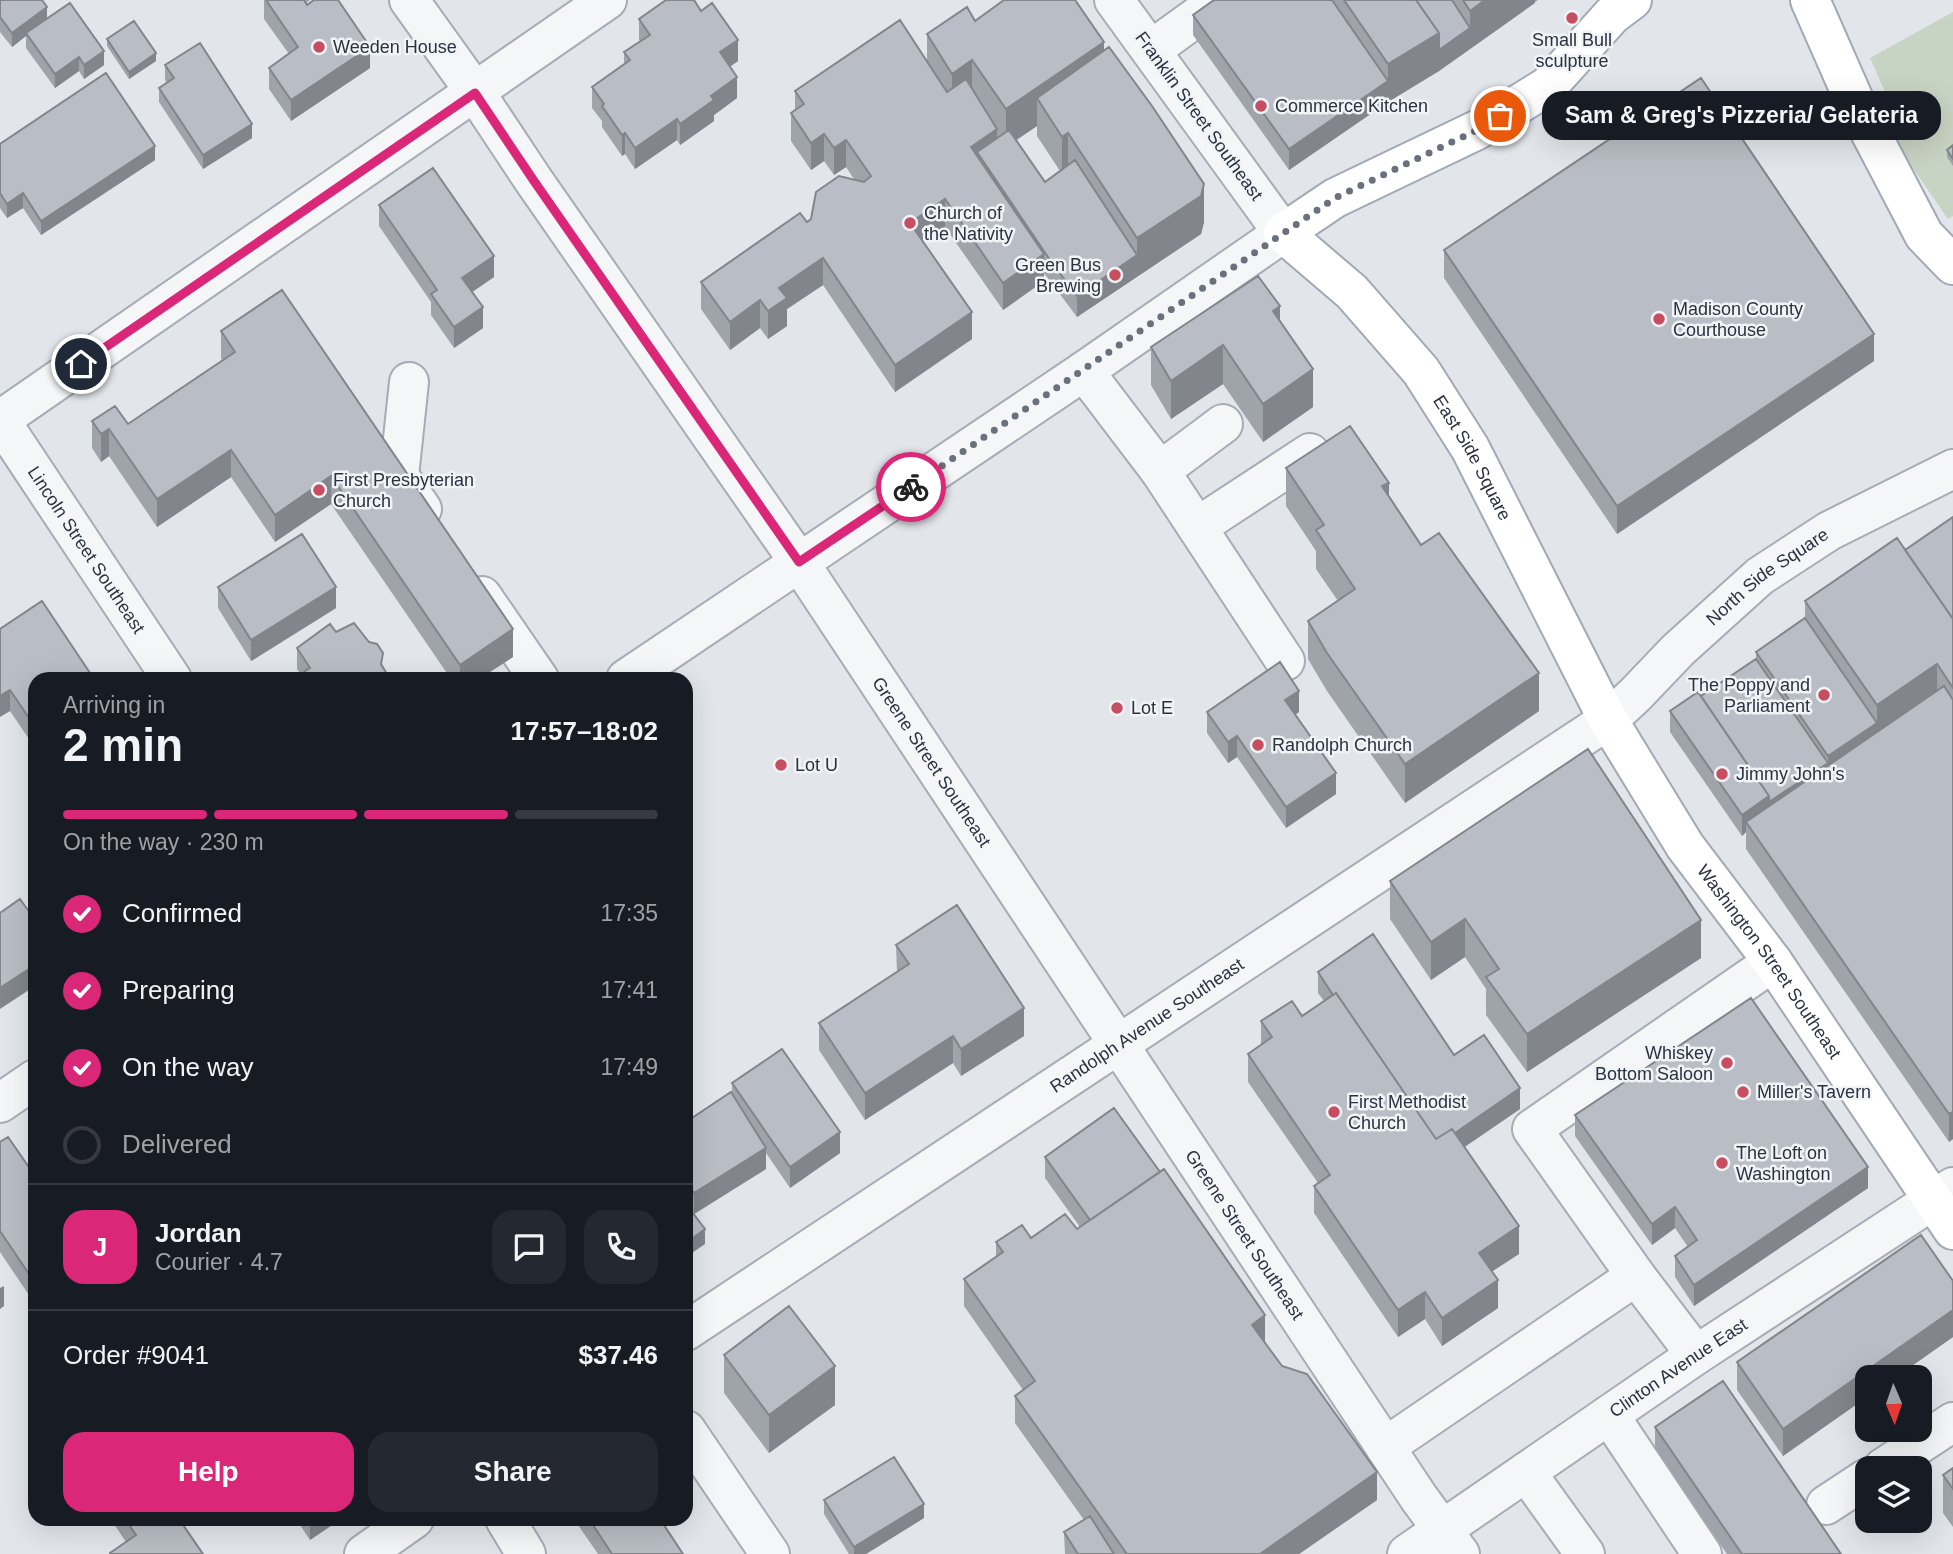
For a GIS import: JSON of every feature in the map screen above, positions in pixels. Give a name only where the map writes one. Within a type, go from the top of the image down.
[{"type":"main road","points":[[1283,233],[1335,198],[1477,130],[1548,86],[1612,15],[1632,0]]},
{"type":"main road","points":[[1810,0],[1858,109],[1924,235],[1953,265]]},
{"type":"main road","name":"East Side Square","points":[[1283,233],[1352,292],[1421,372],[1470,448],[1608,720]]},
{"type":"main road","name":"Washington Street Southeast","points":[[1608,720],[1685,846],[1773,962],[1946,1206]]},
{"type":"street","name":"Greene Street Southeast","points":[[409,0],[799,562],[1385,1447],[1452,1542]]},
{"type":"street","points":[[0,420],[607,0]]},
{"type":"street","name":"Franklin Street Southeast","points":[[1114,0],[1283,233]]},
{"type":"street","points":[[1150,50],[1220,0]]},
{"type":"street","points":[[636,672],[1084,371],[1283,233]]},
{"type":"street","points":[[1084,371],[1160,471],[1285,661]]},
{"type":"street","points":[[408,382],[399,476],[438,532]]},
{"type":"street","name":"Lincoln Street Southeast","points":[[0,420],[167,672]]},
{"type":"street","points":[[1160,471],[1223,424]]},
{"type":"street","points":[[1197,527],[1310,453]]},
{"type":"street","name":"North Side Square","points":[[1608,720],[1636,695],[1678,650],[1760,576],[1829,531],[1953,469]]},
{"type":"street","points":[[461,566],[534,672]]},
{"type":"street","name":"Randolph Avenue Southeast","points":[[693,1326],[1608,720]]},
{"type":"street","points":[[1696,1356],[1532,1129],[1773,962]]},
{"type":"street","points":[[0,1102],[28,1084]]},
{"type":"street","name":"Clinton Avenue East","points":[[1407,1554],[1452,1542],[1526,1472],[1609,1415],[1696,1356],[1946,1206]]},
{"type":"street","points":[[1385,1447],[1636,1276]]},
{"type":"street","points":[[1609,1415],[1702,1554]]},
{"type":"street","points":[[1901,1456],[1953,1422]]},
{"type":"street","points":[[693,1440],[769,1554]]},
{"type":"street","points":[[1526,1472],[1585,1554]]},
{"type":"street","points":[[1826,1505],[1855,1486]]},
{"type":"street","points":[[363,1554],[404,1526]]},
{"type":"street","points":[[509,1526],[526,1554]]},
{"type":"green space","points":[[1953,12],[1953,216],[1948,219],[1872,109],[1887,96],[1870,58]]},
{"type":"building","points":[[0,0],[42,0],[47,7],[12,33],[0,17]]},
{"type":"building","name":"Weeden House","points":[[266,0],[304,0],[307,5],[314,0],[338,0],[370,47],[291,100],[269,68],[298,47]]},
{"type":"building","points":[[666,0],[694,0],[701,11],[712,3],[738,40],[720,52],[737,77],[711,96],[714,100],[680,124],[677,119],[635,148],[625,133],[622,135],[592,87],[630,60],[624,52],[650,35],[639,19]]},
{"type":"building","points":[[1004,0],[1075,0],[1104,42],[1006,109],[972,60],[952,74],[927,34],[967,7],[975,21]]},
{"type":"building","points":[[1214,0],[1332,0],[1388,81],[1289,149],[1193,15]]},
{"type":"building","points":[[1344,0],[1416,0],[1439,33],[1388,64]]},
{"type":"building","points":[[1416,0],[1452,0],[1470,28],[1439,50],[1439,33]]},
{"type":"building","points":[[1463,0],[1485,0],[1470,11]]},
{"type":"building","points":[[70,3],[104,51],[84,65],[79,57],[55,74],[26,33]]},
{"type":"building","name":"Church of the Nativity","points":[[900,20],[947,92],[966,79],[997,129],[971,147],[1044,254],[1003,283],[945,199],[910,223],[972,312],[895,365],[823,258],[779,288],[787,298],[768,311],[760,300],[730,322],[701,282],[800,213],[807,222],[811,219],[816,192],[839,176],[864,182],[871,176],[846,140],[834,148],[824,134],[811,143],[791,113],[804,104],[795,91]]},
{"type":"building","points":[[134,21],[156,53],[129,72],[107,39]]},
{"type":"building","points":[[200,43],[252,124],[203,155],[159,88],[174,78],[165,65]]},
{"type":"building","points":[[1109,47],[1204,184],[1201,196],[1137,238],[1068,133],[1062,137],[1037,98]]},
{"type":"building","points":[[106,73],[155,146],[41,221],[23,193],[7,204],[0,193],[0,144]]},
{"type":"building","name":"Madison County Courthouse","points":[[1701,78],[1874,334],[1617,506],[1444,250]]},
{"type":"building","points":[[1009,130],[1045,182],[1075,160],[1137,255],[1077,296],[977,152]]},
{"type":"building","points":[[1953,145],[1953,159],[1947,150]]},
{"type":"building","points":[[433,168],[494,256],[462,278],[483,307],[454,327],[431,294],[437,290],[379,205]]},
{"type":"building","points":[[1258,276],[1280,306],[1273,311],[1313,369],[1263,404],[1223,345],[1171,381],[1151,347]]},
{"type":"building","name":"First Presbyterian Church","points":[[282,290],[513,629],[460,665],[331,476],[275,515],[231,450],[157,499],[109,429],[101,434],[92,421],[115,406],[128,424],[235,352],[221,331]]},
{"type":"building","points":[[1350,426],[1389,483],[1382,486],[1421,545],[1439,533],[1539,673],[1405,764],[1327,653],[1308,621],[1355,589],[1316,530],[1324,525],[1286,468]]},
{"type":"building","points":[[1953,517],[1953,619],[1905,550]]},
{"type":"building","points":[[302,534],[336,587],[251,640],[218,587]]},
{"type":"building","points":[[1897,538],[1953,619],[1953,688],[1937,664],[1877,705],[1805,601]]},
{"type":"building","points":[[42,601],[89,672],[28,672],[28,717],[10,690],[0,696],[0,629]]},
{"type":"building","points":[[1805,618],[1877,723],[1828,756],[1756,652]]},
{"type":"building","points":[[354,623],[369,642],[377,644],[383,653],[381,664],[386,672],[305,672],[310,668],[297,648],[330,624],[336,632]]},
{"type":"building","points":[[1756,659],[1828,763],[1769,802],[1769,796],[1701,696]]},
{"type":"building","name":"Randolph Church","points":[[1280,662],[1299,691],[1285,700],[1336,773],[1286,807],[1237,736],[1228,742],[1207,712]]},
{"type":"building","points":[[1944,686],[1953,700],[1953,1112],[1949,1114],[1746,822]]},
{"type":"building","points":[[1698,692],[1769,796],[1742,815],[1670,711]]},
{"type":"building","points":[[1588,749],[1701,920],[1527,1034],[1486,977],[1499,969],[1465,919],[1431,942],[1390,881]]},
{"type":"building","points":[[20,899],[28,910],[28,970],[0,988],[0,913]]},
{"type":"building","points":[[957,905],[1024,1008],[961,1049],[953,1036],[865,1093],[819,1023],[909,964],[896,945]]},
{"type":"building","points":[[1373,934],[1454,1055],[1484,1035],[1520,1088],[1455,1133],[1452,1129],[1436,1139],[1336,993],[1333,995],[1318,972]]},
{"type":"building","points":[[1336,993],[1436,1139],[1452,1129],[1519,1226],[1479,1253],[1498,1280],[1442,1318],[1425,1292],[1398,1310],[1314,1186],[1330,1175],[1248,1054],[1272,1037],[1261,1021],[1292,1001],[1302,1016]]},
{"type":"building","points":[[1751,998],[1868,1167],[1694,1285],[1675,1256],[1697,1240],[1675,1207],[1652,1224],[1575,1115]]},
{"type":"building","points":[[782,1049],[840,1132],[790,1167],[732,1083]]},
{"type":"building","points":[[731,1092],[766,1148],[694,1193],[693,1117]]},
{"type":"building","points":[[1114,1108],[1160,1172],[1090,1220],[1045,1157]]},
{"type":"building","points":[[8,1137],[28,1166],[28,1273],[0,1231],[0,1142]]},
{"type":"building","points":[[1164,1169],[1265,1315],[1252,1325],[1282,1366],[1307,1374],[1377,1472],[1260,1554],[1127,1554],[1015,1396],[1035,1381],[964,1279],[1003,1252],[996,1242],[1022,1225],[1031,1238],[1065,1214],[1077,1229]]},
{"type":"building","points":[[693,1213],[705,1229],[693,1238]]},
{"type":"building","points":[[1921,1235],[1953,1281],[1953,1310],[1874,1365],[1855,1365],[1855,1379],[1783,1429],[1737,1362]]},
{"type":"building","points":[[789,1306],[835,1366],[769,1415],[724,1355]]},
{"type":"building","points":[[1723,1381],[1841,1554],[1742,1554],[1655,1427]]},
{"type":"building","points":[[894,1457],[924,1504],[854,1547],[824,1500]]},
{"type":"building","points":[[1953,1468],[1953,1489],[1943,1475]]},
{"type":"building","points":[[1090,1516],[1114,1554],[1078,1554],[1064,1532]]},
{"type":"building","points":[[130,1526],[184,1526],[203,1554],[110,1554],[136,1535]]},
{"type":"building","points":[[594,1526],[665,1526],[683,1554],[612,1554]]},
{"type":"way so far","points":[[911,487],[1335,198],[1477,130],[1500,116]]},
{"type":"place","name":"Small Bull sculpture","points":[[1572,18]]},
{"type":"place","name":"Weeden House","points":[[319,47]]},
{"type":"place","name":"Commerce Kitchen","points":[[1261,106]]},
{"type":"place","name":"Sam & Greg's Pizzeria/ Gelateria","points":[[1500,116]]},
{"type":"place","name":"Church of the Nativity","points":[[910,223]]},
{"type":"place","name":"Green Bus Brewing","points":[[1115,275]]},
{"type":"place","name":"Madison County Courthouse","points":[[1659,319]]},
{"type":"place","name":"First Presbyterian Church","points":[[319,490]]},
{"type":"place","name":"The Poppy and Parliament","points":[[1824,695]]},
{"type":"place","name":"Lot E","points":[[1117,708]]},
{"type":"place","name":"Randolph Church","points":[[1258,745]]},
{"type":"place","name":"Lot U","points":[[781,765]]},
{"type":"place","name":"Jimmy John's","points":[[1722,774]]},
{"type":"place","name":"Whiskey Bottom Saloon","points":[[1727,1063]]},
{"type":"place","name":"Miller's Tavern","points":[[1743,1092]]},
{"type":"place","name":"First Methodist Church","points":[[1334,1112]]},
{"type":"place","name":"The Loft on Washington","points":[[1722,1163]]},
{"type":"route","points":[[81,364],[475,93],[799,562],[911,487]]}]
